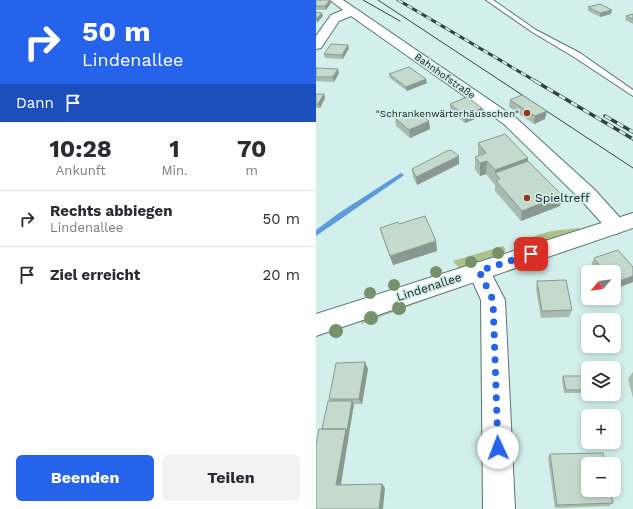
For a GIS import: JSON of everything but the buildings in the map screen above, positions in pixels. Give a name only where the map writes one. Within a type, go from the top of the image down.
[{"type":"street","points":[[316,45],[344,6]]},
{"type":"street","name":"Bahnhofstraße","points":[[344,6],[510,122],[588,195],[625,223]]},
{"type":"street","name":"Lindenallee","points":[[316,324],[625,223]]},
{"type":"street","points":[[479,271],[493,300],[499,509]]},
{"type":"lane","points":[[490,1],[534,31],[577,55],[633,94]]},
{"type":"green space","points":[[580,229],[520,249],[515,247],[513,243],[551,231]]},
{"type":"green space","points":[[503,246],[506,250],[504,254],[459,268],[453,261]]},
{"type":"green space","points":[[443,291],[444,293],[361,324],[363,318]]},
{"type":"waterway","points":[[316,233],[401,175]]},
{"type":"tram line","points":[[363,0],[400,21]]},
{"type":"tram line","points":[[378,0],[633,168]]},
{"type":"railway","points":[[398,0],[537,82]]},
{"type":"railway","points":[[535,81],[633,139]]},
{"type":"railway","points":[[605,116],[633,132]]},
{"type":"place","name":"\"Schrankenwärterhäusschen\"","points":[[527,113]]},
{"type":"place","name":"Spieltreff","points":[[527,198]]},
{"type":"route","points":[[498,448],[493,300],[479,271],[531,254]]}]
